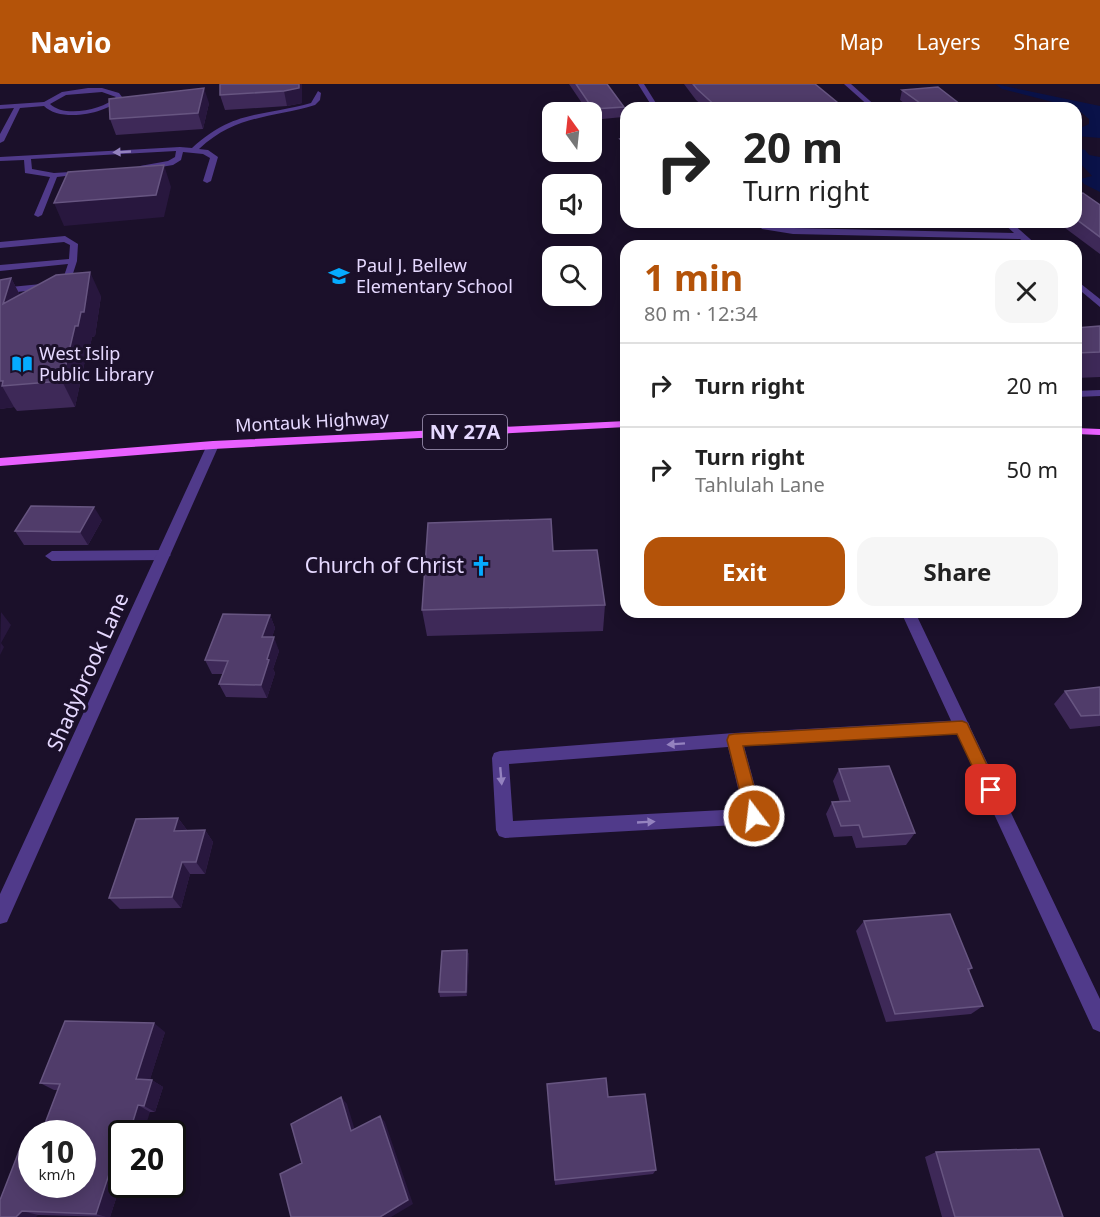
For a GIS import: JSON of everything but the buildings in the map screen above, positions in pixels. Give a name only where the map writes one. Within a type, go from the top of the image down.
[{"type":"main road","name":"Montauk Highway","points":[[0,462],[213,445],[620,424]]},
{"type":"main road","points":[[1082,431],[1100,432]]},
{"type":"street","points":[[640,84],[652,102]]},
{"type":"street","points":[[847,84],[868,102]]},
{"type":"street","points":[[0,107],[46,104],[56,97],[90,90],[111,92],[119,97],[117,101],[104,108],[82,112],[52,110],[46,104]]},
{"type":"street","points":[[194,150],[207,136],[223,125],[258,114],[314,104],[318,93]]},
{"type":"street","points":[[0,141],[18,106]]},
{"type":"street","points":[[132,169],[170,163],[178,158],[180,149]]},
{"type":"street","points":[[0,159],[194,150],[214,157],[207,181]]},
{"type":"street","points":[[27,158],[28,171],[54,175],[99,172]]},
{"type":"street","points":[[38,215],[54,175]]},
{"type":"street","points":[[772,228],[793,231],[1023,236]]},
{"type":"street","points":[[1013,228],[1027,240]]},
{"type":"street","points":[[0,245],[65,239],[74,244],[74,261],[66,284],[0,291]]},
{"type":"street","points":[[0,268],[74,261]]},
{"type":"street","points":[[1082,288],[1100,304]]},
{"type":"street","points":[[1082,394],[1100,393]]},
{"type":"street","name":"Shadybrook Lane","points":[[0,915],[213,445]]},
{"type":"street","points":[[52,556],[164,555]]},
{"type":"street","points":[[911,618],[1100,1022]]},
{"type":"street","points":[[734,740],[754,816],[506,830],[500,758],[734,740],[962,727]]},
{"type":"shaded area","points":[[995,84],[1081,102],[1053,102],[1002,89]]},
{"type":"shaded area","points":[[1082,102],[1100,106],[1100,138],[1082,136],[1082,127],[1089,124],[1089,119],[1082,113]]},
{"type":"shaded area","points":[[1082,149],[1089,155],[1100,157],[1100,192],[1082,182],[1082,178],[1092,176],[1082,165]]},
{"type":"place","name":"Paul J. Bellew Elementary School","points":[[339,276]]},
{"type":"place","name":"West Islip Public Library","points":[[22,364]]},
{"type":"place","name":"Church of Christ","points":[[481,566]]},
{"type":"route","points":[[754,816],[734,740],[962,727],[991,790]]}]
